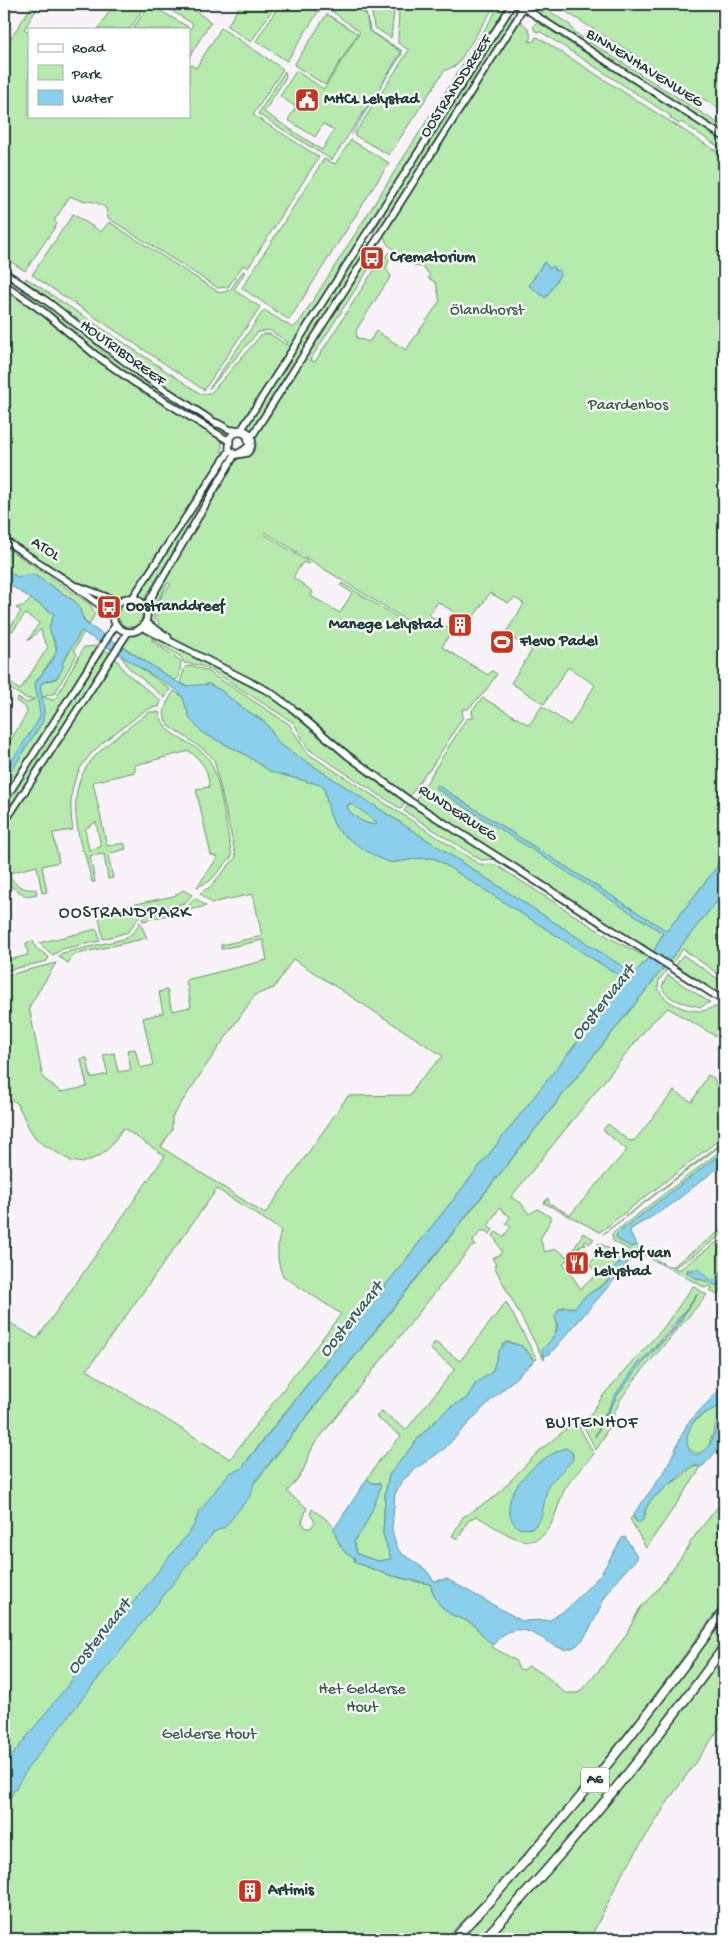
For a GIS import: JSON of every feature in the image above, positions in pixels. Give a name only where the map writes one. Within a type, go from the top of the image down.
[{"type":"highway","name":"A6","points":[[454,1939],[567,1815],[626,1742],[724,1611]]},
{"type":"highway","name":"A6","points":[[484,1939],[601,1807],[637,1763],[724,1647]]},
{"type":"main road","name":"BINNENHAVENWEG","points":[[516,5],[724,137]]},
{"type":"main road","name":"OOSTRANDDREEF","points":[[238,431],[516,5]]},
{"type":"main road","name":"OOSTRANDDREEF","points":[[237,455],[245,454],[251,449],[252,436],[516,5]]},
{"type":"main road","name":"HOUTRIBDREEF","points":[[4,272],[48,302],[142,374],[216,422],[238,431]]},
{"type":"main road","name":"HOUTRIBDREEF","points":[[4,284],[44,312],[94,353],[135,383],[228,441]]},
{"type":"main road","points":[[211,430],[223,439],[224,444],[225,454],[218,467]]},
{"type":"main road","points":[[238,431],[252,436]]},
{"type":"main road","points":[[237,455],[230,450],[228,441],[238,431]]},
{"type":"main road","points":[[4,823],[128,632],[143,624],[144,608],[228,469],[237,455],[245,450],[249,444],[248,436],[238,431]]},
{"type":"main road","points":[[132,599],[230,450]]},
{"type":"main road","name":"ATOL","points":[[4,540],[72,584],[113,615]]},
{"type":"main road","name":"ATOL","points":[[72,584],[120,602]]},
{"type":"main road","points":[[128,632],[116,624],[113,615],[115,608],[120,602],[132,599],[139,602],[144,608]]},
{"type":"main road","points":[[4,802],[116,624]]},
{"type":"main road","name":"RUNDERWEG","points":[[143,624],[179,647],[270,692],[293,708],[360,765],[410,801],[724,1002]]},
{"type":"green space","points":[[33,4],[40,4],[24,29],[28,30],[28,118],[190,118],[190,65],[196,68],[221,28],[283,69],[253,115],[319,157],[248,268],[243,265],[228,287],[218,288],[108,218],[106,208],[101,205],[70,196],[54,221],[57,224],[25,271],[4,257],[4,49]]},
{"type":"green space","points":[[114,4],[146,4],[131,28],[99,28]]},
{"type":"green space","points":[[149,4],[188,27],[188,28],[134,28]]},
{"type":"green space","points":[[161,4],[185,4],[211,22],[190,55],[190,29],[193,24]]},
{"type":"green space","points":[[241,4],[276,4],[251,42],[227,26]]},
{"type":"green space","points":[[280,4],[311,4],[320,9],[287,61],[256,41]]},
{"type":"green space","points":[[332,4],[347,4],[366,14],[371,32],[401,50],[402,54],[332,160],[258,114],[285,71],[286,77],[264,112],[322,150],[334,130],[323,124],[315,137],[288,120],[296,107],[280,96],[296,71],[324,89],[360,32],[329,9]]},
{"type":"green space","points":[[361,4],[395,4],[391,38],[374,27],[372,13]]},
{"type":"green space","points":[[399,4],[488,4],[494,7],[457,65],[444,71],[389,155],[354,135],[409,50],[398,43]]},
{"type":"green space","points":[[554,4],[724,4],[724,112]]},
{"type":"green space","points":[[496,7],[505,11],[503,15],[241,426],[228,427],[107,346],[25,281],[26,278],[201,394],[211,393],[262,334],[270,334],[287,345],[288,342],[269,330],[258,332],[209,389],[264,310],[293,328],[300,321],[495,13]]},
{"type":"green space","points":[[546,9],[570,25],[574,32],[724,127],[724,134],[540,14]]},
{"type":"green space","points":[[327,14],[358,34],[325,85],[294,65]]},
{"type":"green space","points":[[507,14],[513,18],[376,235],[374,231],[430,136]]},
{"type":"green space","name":"Paardenbos","points":[[519,22],[529,30],[529,42],[534,41],[536,37],[539,38],[724,156],[724,858],[667,931],[437,785],[663,933],[654,951],[634,974],[280,745],[266,723],[237,704],[222,691],[209,684],[191,687],[180,683],[185,667],[193,666],[207,671],[289,724],[307,753],[479,864],[496,865],[610,938],[642,955],[648,948],[643,944],[641,945],[445,820],[419,803],[417,798],[466,719],[473,718],[472,710],[483,698],[529,725],[542,706],[570,725],[595,685],[568,667],[544,704],[511,683],[532,650],[505,634],[524,604],[515,598],[508,603],[490,593],[470,622],[438,602],[429,615],[452,630],[442,647],[488,675],[492,671],[497,674],[484,693],[468,709],[462,709],[463,717],[429,771],[427,771],[410,796],[362,763],[300,712],[179,644],[158,629],[157,608],[162,595],[171,585],[168,583],[154,607],[155,627],[150,623],[148,607],[236,461],[251,450],[254,435],[352,282],[375,250],[385,249],[368,270],[310,360],[315,362],[370,276],[389,252],[391,255],[386,269],[391,276],[358,327],[356,331],[357,338],[369,342],[376,331],[406,350],[440,301],[436,283],[428,278],[430,275],[423,267],[415,266],[388,245],[383,235]],"holes":[[[544,262],[549,268],[554,267],[555,271],[557,271],[546,298],[529,285]],[[265,532],[406,620],[405,622],[342,583],[340,585],[352,593],[340,613],[311,596],[313,592],[293,577],[303,562],[308,564],[309,562],[264,534]]]},
{"type":"green space","points":[[537,22],[724,141],[724,150],[681,122],[679,124],[670,118],[671,116],[541,32],[535,31],[533,26]]},
{"type":"green space","points":[[351,140],[389,163],[289,320],[242,288],[324,159],[335,164]]},
{"type":"green space","points":[[73,214],[101,232],[109,222],[220,293],[230,290],[243,271],[245,272],[234,290],[260,307],[204,390],[32,275]]},
{"type":"green space","points":[[366,242],[372,243],[252,432],[246,427]]},
{"type":"green space","points":[[4,288],[47,318],[104,366],[218,437],[222,442],[222,456],[131,595],[116,597],[84,587],[4,536]]},
{"type":"green space","points":[[25,288],[53,308],[106,354],[189,406],[226,433],[224,435],[111,362],[22,291]]},
{"type":"green space","points":[[230,455],[232,456],[143,601],[138,597]]},
{"type":"green space","points":[[4,546],[90,604],[95,614],[89,625],[73,600],[33,574],[17,577],[4,568]]},
{"type":"green space","points":[[31,599],[54,614],[49,627],[57,652],[35,683],[42,697],[40,686],[43,682],[56,679],[62,664],[81,631],[84,632],[74,650],[77,654],[55,693],[43,697],[52,700],[56,698],[84,647],[99,646],[4,795],[4,751],[27,713],[26,708],[16,701],[18,698],[27,703],[35,699],[27,699],[7,687],[10,683],[20,690],[48,647],[41,629],[28,641],[39,623],[25,614],[13,631],[9,629],[21,611],[16,608],[25,605]]},
{"type":"green space","points":[[130,603],[139,606],[142,615],[139,624],[130,627],[121,624],[118,615],[121,606]]},
{"type":"green space","points":[[144,631],[152,633],[152,641],[181,661],[179,677],[175,681],[121,645],[129,635]]},
{"type":"green space","points":[[154,635],[170,645],[270,695],[374,780],[406,801],[401,809],[307,748],[294,723],[214,672],[199,665],[184,663],[181,657],[153,640]]},
{"type":"green space","points":[[105,650],[110,653],[4,816],[4,810],[12,794]]},
{"type":"green space","points":[[119,653],[170,689],[165,698],[129,668]]},
{"type":"green space","points":[[114,656],[125,672],[161,701],[159,707],[145,711],[111,736],[88,757],[80,768],[72,795],[73,830],[53,833],[59,862],[42,866],[47,892],[42,893],[37,866],[9,873],[16,884],[27,889],[36,889],[37,894],[26,896],[4,882],[4,828]]},
{"type":"green space","points":[[174,691],[182,696],[203,733],[246,755],[272,772],[321,785],[324,788],[335,826],[360,847],[390,862],[424,858],[436,859],[627,980],[248,1459],[253,1485],[724,892],[724,978],[683,949],[659,980],[658,988],[665,998],[682,1008],[701,1011],[717,1007],[724,1011],[724,1041],[668,1008],[650,1024],[511,1197],[521,1203],[529,1214],[538,1209],[552,1218],[540,1239],[545,1252],[556,1249],[569,1258],[583,1233],[594,1239],[589,1244],[586,1241],[584,1242],[586,1246],[583,1244],[578,1248],[580,1251],[563,1263],[581,1289],[597,1274],[589,1264],[594,1259],[599,1243],[630,1260],[628,1263],[623,1261],[620,1263],[609,1280],[586,1296],[576,1307],[562,1307],[558,1310],[554,1338],[547,1346],[544,1360],[494,1266],[496,1265],[492,1258],[502,1252],[493,1235],[496,1232],[503,1237],[511,1227],[506,1223],[510,1217],[499,1208],[488,1226],[493,1230],[489,1235],[487,1231],[481,1231],[473,1241],[475,1246],[471,1247],[313,1446],[302,1473],[287,1492],[307,1508],[302,1522],[306,1528],[311,1528],[315,1522],[310,1514],[312,1509],[332,1525],[345,1553],[354,1557],[354,1561],[391,1576],[430,1584],[444,1609],[474,1625],[493,1645],[492,1647],[515,1660],[519,1669],[523,1670],[529,1666],[545,1675],[565,1693],[578,1693],[603,1666],[626,1635],[640,1608],[658,1589],[690,1545],[690,1542],[724,1499],[724,1601],[644,1710],[571,1801],[495,1888],[445,1939],[4,1939],[4,1319],[37,1339],[165,1156],[123,1128],[110,1147],[101,1155],[83,1163],[71,1161],[38,1141],[30,1130],[17,1103],[4,1095],[4,976],[56,963],[29,1007],[43,1078],[61,1092],[87,1087],[81,1059],[87,1058],[91,1078],[108,1074],[103,1055],[114,1053],[118,1072],[131,1070],[127,1050],[135,1049],[140,1068],[153,1065],[143,1018],[163,1013],[159,992],[167,990],[172,1011],[191,1007],[186,980],[267,960],[263,940],[221,949],[221,945],[262,936],[253,894],[211,903],[200,893],[210,887],[236,857],[214,759],[203,749],[168,725],[166,720],[165,711],[167,703]],"holes":[[[293,959],[443,1056],[417,1083],[411,1095],[348,1096],[265,1214],[161,1147],[172,1130],[172,1117],[255,995],[274,988]],[[217,1189],[281,1230],[278,1253],[279,1265],[283,1276],[341,1314],[230,1459],[87,1370]]]},
{"type":"green space","points":[[149,712],[159,712],[162,721],[173,734],[195,747],[208,758],[220,790],[232,856],[210,881],[197,887],[218,857],[211,855],[196,789],[209,787],[208,776],[198,758],[189,751],[135,765],[135,772],[93,782],[107,846],[124,843],[126,849],[108,854],[113,878],[108,879],[104,854],[90,856],[95,882],[92,882],[84,851],[82,850],[77,823],[76,801],[79,783],[86,768],[111,741]],"holes":[[[96,822],[101,847],[89,850],[85,829]]]},
{"type":"green space","points":[[353,803],[376,821],[377,824],[364,822],[351,813],[347,806]]},
{"type":"green space","points":[[409,803],[496,859],[481,860],[404,811]]},
{"type":"green space","points":[[183,890],[192,895],[185,903],[143,912],[128,932],[103,939],[98,912],[174,896]]},
{"type":"green space","points":[[195,898],[206,906],[143,921],[142,919],[147,915],[188,906]]},
{"type":"green space","points":[[140,922],[147,938],[73,955],[68,963],[58,956],[62,953],[124,939],[134,932]]},
{"type":"green space","points":[[97,929],[100,941],[62,949],[53,955],[39,943]]},
{"type":"green space","points":[[33,941],[36,948],[49,957],[47,961],[4,971],[4,961],[28,955],[26,943]]},
{"type":"green space","points":[[683,955],[724,983],[724,997],[676,965]]},
{"type":"green space","points":[[668,975],[710,1002],[701,1007],[672,998],[664,991],[662,986]]},
{"type":"green space","points":[[708,1075],[714,1078],[717,1087],[724,1086],[724,1136],[600,1232],[544,1203],[548,1198],[549,1203],[570,1215],[627,1150],[603,1130],[608,1124],[629,1141],[635,1140],[674,1091],[692,1102]]},
{"type":"green space","points":[[724,1141],[724,1143],[603,1234]]},
{"type":"green space","points":[[724,1148],[724,1151],[616,1235],[617,1239],[631,1247],[637,1245],[640,1249],[645,1248],[635,1253],[613,1241],[612,1234]]},
{"type":"green space","points":[[724,1228],[724,1233],[690,1258],[674,1267],[679,1270],[717,1242],[724,1241],[723,1267],[716,1280],[708,1279],[693,1269],[687,1270],[697,1279],[714,1282],[717,1286],[724,1277],[724,1285],[717,1295],[710,1290],[712,1287],[709,1285],[706,1288],[644,1255],[646,1253],[667,1266],[673,1266]]},
{"type":"green space","points":[[693,1286],[707,1295],[635,1379],[620,1400],[603,1439],[596,1450],[583,1425],[605,1393],[664,1327]],"holes":[[[696,1295],[677,1326],[639,1367],[617,1396],[595,1437],[604,1417],[615,1398],[627,1380]]]},
{"type":"green space","points":[[506,1302],[537,1359],[534,1361],[529,1353],[519,1345],[506,1342],[503,1344],[492,1372],[476,1383],[466,1399],[449,1408],[421,1435],[389,1475],[385,1495],[383,1534],[391,1559],[378,1561],[357,1554],[354,1540],[371,1513],[379,1483],[372,1483],[367,1479],[379,1461],[401,1436],[376,1417],[382,1411],[406,1430],[455,1369],[430,1349],[435,1342],[460,1361]]},
{"type":"green space","points":[[724,1405],[724,1414],[716,1424],[708,1448],[699,1453],[693,1452],[689,1449],[686,1440],[692,1424],[699,1417]]},
{"type":"green space","points":[[576,1421],[594,1454],[566,1487],[553,1520],[544,1535],[537,1539],[523,1540],[509,1535],[476,1516],[468,1521],[458,1539],[452,1536],[463,1517],[495,1497],[538,1452]],"holes":[[[566,1448],[573,1454],[571,1462],[548,1485],[536,1525],[529,1529],[551,1455]]]},
{"type":"green space","points":[[692,1466],[700,1467],[697,1474],[646,1548],[630,1519],[633,1516],[634,1519],[645,1516],[651,1500],[680,1478]]},
{"type":"green space","points":[[724,1614],[724,1641],[680,1702],[582,1826],[478,1939],[456,1939],[500,1893]]},
{"type":"green space","points":[[724,1654],[724,1722],[671,1797],[622,1874],[590,1939],[487,1939],[631,1775]]},
{"type":"water","points":[[544,262],[549,268],[553,266],[555,271],[560,270],[560,275],[546,298],[529,286]]},
{"type":"water","points":[[4,568],[17,577],[33,574],[78,604],[84,622],[172,679],[185,686],[209,684],[222,691],[237,704],[266,723],[280,745],[634,974],[654,951],[663,933],[435,788],[437,785],[667,931],[724,858],[724,892],[255,1481],[250,1496],[225,1527],[214,1532],[204,1544],[27,1769],[10,1798],[4,1815],[4,1767],[14,1753],[193,1527],[199,1512],[229,1473],[241,1469],[626,980],[436,859],[424,858],[390,862],[360,847],[335,826],[324,788],[321,785],[271,772],[246,755],[203,733],[190,719],[182,696],[178,691],[81,631],[62,664],[64,666],[57,678],[43,682],[40,686],[44,709],[43,721],[4,783],[4,773],[39,719],[35,683],[54,658],[57,647],[49,628],[54,614],[4,581]],"holes":[[[350,803],[376,821],[377,824],[364,822],[351,813],[347,806]]]},
{"type":"water","points":[[724,1151],[724,1163],[668,1207],[631,1229],[630,1233],[637,1245],[631,1247],[617,1239],[618,1233]]},
{"type":"water","points":[[724,1257],[724,1277],[717,1286],[686,1272],[699,1269],[708,1279],[715,1280],[722,1273]]},
{"type":"water","points":[[621,1262],[626,1262],[627,1265],[550,1354],[543,1356],[542,1350],[556,1331],[557,1322],[555,1317],[559,1310],[561,1308],[576,1307],[587,1295],[607,1282],[616,1266]]},
{"type":"water","points":[[698,1294],[677,1326],[639,1367],[617,1396],[595,1437],[615,1395],[637,1365],[669,1333]]},
{"type":"water","points":[[506,1342],[522,1346],[534,1361],[486,1405],[444,1449],[402,1481],[395,1494],[392,1529],[396,1546],[401,1553],[426,1570],[434,1581],[447,1579],[522,1621],[550,1620],[567,1609],[601,1574],[622,1538],[625,1537],[637,1559],[621,1575],[607,1594],[587,1634],[575,1646],[569,1649],[553,1645],[535,1634],[515,1630],[504,1634],[493,1645],[474,1625],[452,1615],[444,1609],[435,1597],[430,1584],[393,1576],[356,1563],[354,1557],[343,1550],[334,1529],[367,1479],[372,1483],[381,1484],[368,1519],[354,1542],[357,1554],[378,1561],[391,1559],[383,1534],[385,1495],[389,1475],[421,1435],[449,1408],[466,1399],[476,1383],[492,1372],[499,1351]]},
{"type":"water","points":[[724,1385],[724,1405],[700,1416],[694,1422],[687,1436],[687,1443],[692,1453],[701,1453],[709,1446],[724,1414],[723,1438],[715,1453],[703,1466],[692,1466],[651,1500],[645,1510],[644,1519],[636,1522],[633,1515],[666,1469],[687,1424]]},
{"type":"water","points":[[566,1448],[572,1452],[573,1460],[548,1485],[541,1518],[533,1528],[520,1529],[511,1518],[509,1506],[512,1494],[520,1481],[531,1470],[555,1452]]},
{"type":"waterway","points":[[352,4],[366,13],[369,31],[401,52],[352,134]]},
{"type":"place","name":"MHCL Lelystad","points":[[307,100]]},
{"type":"place","name":"Crematorium","points":[[372,258]]},
{"type":"place","name":"Oostranddreef","points":[[109,607]]},
{"type":"place","name":"Manege Lelystad","points":[[460,625]]},
{"type":"place","name":"Flevo Padel","points":[[502,642]]},
{"type":"place","name":"Het hof van Lelystad","points":[[577,1263]]},
{"type":"place","name":"Artimis","points":[[250,1891]]},
{"type":"district","name":"OOSTRANDPARK","points":[[125,913]]},
{"type":"district","name":"BUITENHOF","points":[[592,1423]]},
{"type":"park label","name":"Ölandhorst","points":[[487,311]]},
{"type":"park label","name":"Het Gelderse Hout","points":[[362,1699]]},
{"type":"park label","name":"Gelderse Hout","points":[[209,1735]]},
{"type":"water label","name":"Oostervaart","points":[[604,1003]]},
{"type":"water label","name":"Oostervaart","points":[[352,1320]]},
{"type":"water label","name":"Oostervaart","points":[[100,1637]]}]
